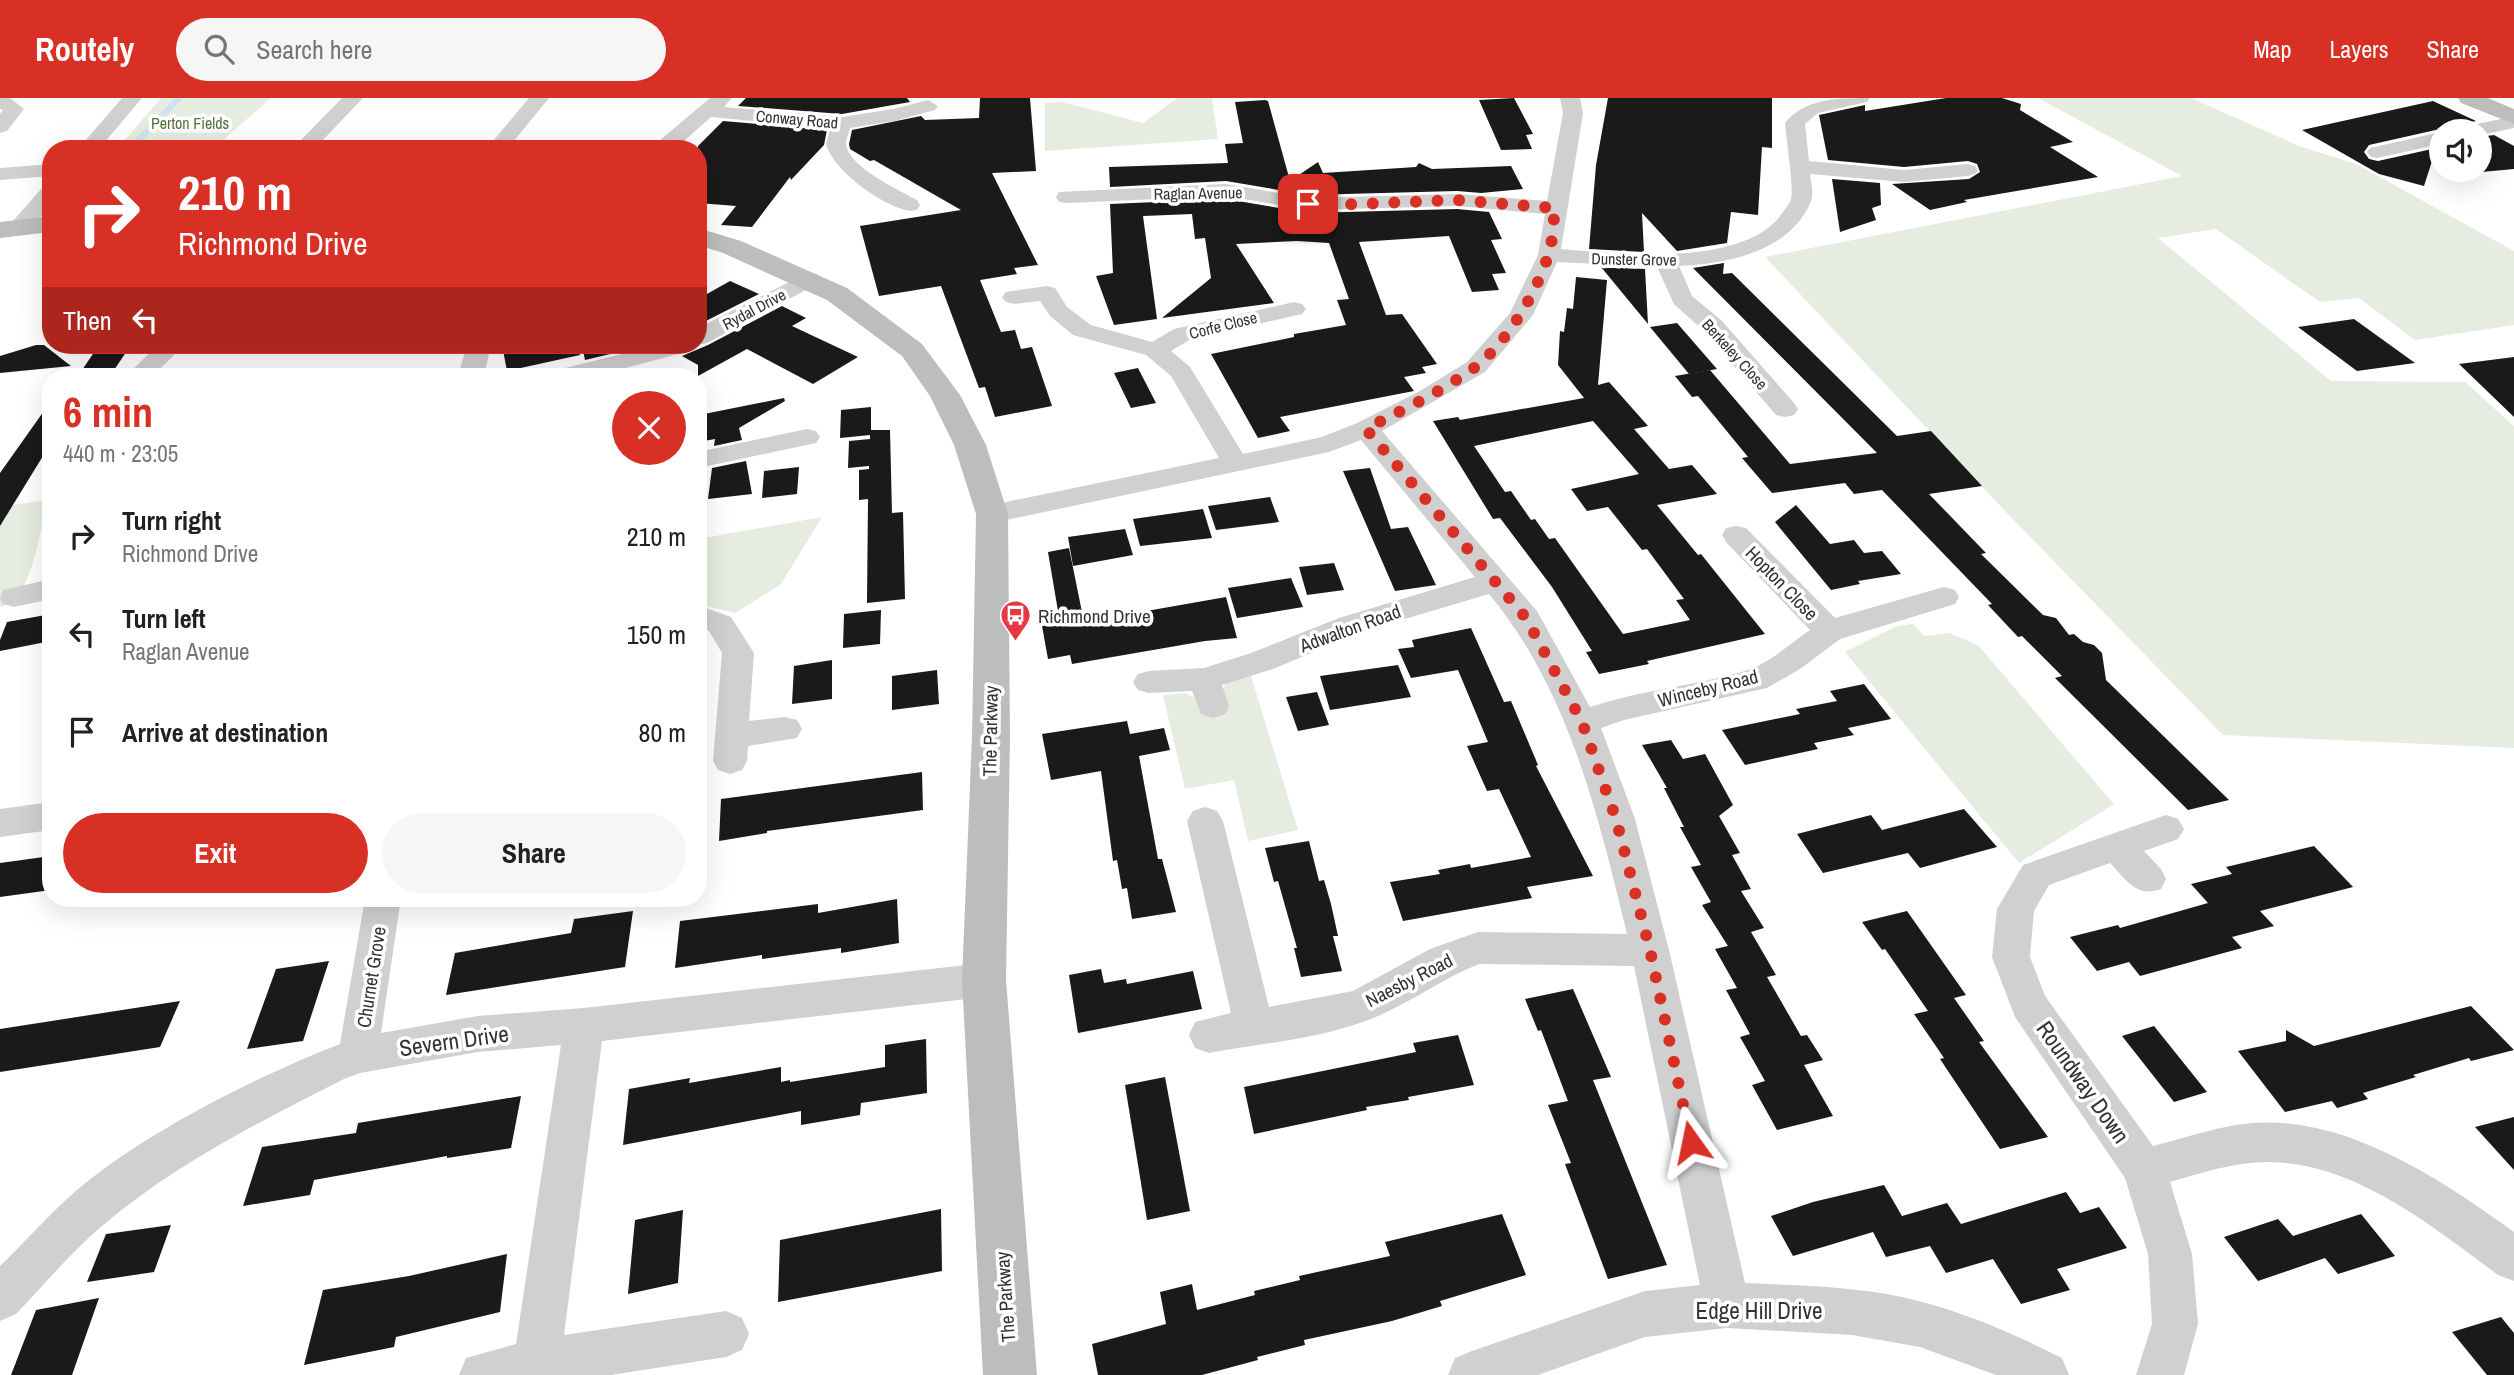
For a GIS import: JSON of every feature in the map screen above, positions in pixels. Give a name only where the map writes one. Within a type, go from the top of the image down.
[{"type":"street","points":[[96,140],[132,98]]},
{"type":"street","points":[[312,140],[353,98]]},
{"type":"street","points":[[505,140],[539,98]]},
{"type":"street","points":[[992,514],[1329,444],[1366,429],[1429,396],[1476,367],[1500,342],[1521,314],[1549,255],[1573,113],[1570,98]]},
{"type":"street","name":"Dunster Grove","points":[[1549,255],[1666,262],[1724,253],[1775,234],[1799,208],[1802,199],[1796,123],[1802,115],[1826,104],[1860,98]]},
{"type":"street","points":[[2469,98],[2514,119]]},
{"type":"street","points":[[0,100],[15,109],[0,127]]},
{"type":"street","name":"Conway Road","points":[[715,105],[842,123],[894,116],[938,104]]},
{"type":"street","points":[[673,140],[715,105]]},
{"type":"street","points":[[2492,125],[2514,119]]},
{"type":"street","points":[[842,123],[836,143],[840,157],[851,168],[904,201],[876,206]]},
{"type":"street","points":[[2377,152],[2429,141]]},
{"type":"street","points":[[1801,167],[1899,181],[1968,170]]},
{"type":"street","points":[[0,174],[42,171]]},
{"type":"street","name":"Raglan Avenue","points":[[1068,197],[1092,203],[1226,190],[1321,205],[1457,200],[1555,208]]},
{"type":"street","points":[[10,229],[42,200]]},
{"type":"street","points":[[10,229],[42,225]]},
{"type":"street","name":"The Parkway","points":[[707,239],[809,279],[862,310],[912,350],[945,395],[970,445],[992,514],[991,736],[984,980],[1010,1375]]},
{"type":"street","name":"Berkeley Close","points":[[1666,262],[1682,299],[1713,326],[1785,409]]},
{"type":"street","name":"Rydal Drive","points":[[707,333],[809,279]]},
{"type":"street","points":[[1014,297],[1046,293],[1058,311],[1082,330],[1155,350],[1181,372],[1236,464]]},
{"type":"street","name":"Corfe Close","points":[[1155,350],[1183,334],[1294,308]]},
{"type":"street","points":[[148,368],[162,354]]},
{"type":"street","points":[[603,368],[654,354]]},
{"type":"street","points":[[1366,429],[1526,618],[1582,722],[1616,819],[1650,950],[1727,1306]]},
{"type":"street","points":[[707,458],[807,437]]},
{"type":"street","name":"Hopton Close","points":[[1736,535],[1829,631]]},
{"type":"street","name":"Adwalton Road","points":[[1149,682],[1208,692],[1262,661],[1350,625],[1497,581]]},
{"type":"street","points":[[14,597],[42,591]]},
{"type":"street","name":"Winceby Road","points":[[1582,722],[1621,709],[1755,680],[1789,661],[1829,631],[1944,597]]},
{"type":"street","points":[[707,619],[720,624],[738,653],[731,748],[785,729]]},
{"type":"street","points":[[0,823],[42,817]]},
{"type":"street","points":[[1205,821],[1254,1028]]},
{"type":"street","name":"Roundway Down","points":[[2160,1375],[2175,1324],[2170,1254],[2144,1169],[2029,1005],[2011,957],[2016,909],[2036,875],[2166,829]]},
{"type":"street","points":[[2115,845],[2148,878]]},
{"type":"street","name":"Churnet Grove","points":[[358,1055],[382,907]]},
{"type":"street","name":"Naesby Road","points":[[1209,1035],[1344,1011],[1365,1004],[1443,961],[1478,948],[1650,950]]},
{"type":"street","name":"Severn Drive","points":[[0,1298],[85,1212],[154,1160],[220,1121],[358,1055],[478,1034],[584,1026],[984,980]]},
{"type":"street","points":[[537,1363],[584,1026]]},
{"type":"street","points":[[2144,1169],[2252,1143],[2280,1142],[2312,1147],[2407,1186],[2457,1216],[2514,1259]]},
{"type":"street","name":"Edge Hill Drive","points":[[1472,1375],[1645,1314],[1727,1306],[1853,1312],[1920,1324],[1994,1349],[2045,1375]]},
{"type":"street","points":[[483,1375],[537,1363],[726,1334]]},
{"type":"green space","name":"Perton Fields","points":[[161,98],[271,98],[223,140],[125,140]]},
{"type":"green space","points":[[1177,98],[1212,98],[1218,139],[1045,151],[1045,103],[1063,102],[1143,123]]},
{"type":"green space","points":[[2038,98],[2191,98],[2299,146],[2356,164],[2514,251],[2514,325],[2415,340],[2359,298],[2320,302],[2216,229],[2158,238],[2331,381],[2465,382],[2514,426],[2514,748],[2223,735],[2005,511],[1765,257],[2182,176]]},
{"type":"green space","points":[[42,501],[42,525],[28,578],[11,602],[0,607],[0,507]]},
{"type":"green space","points":[[822,517],[781,584],[735,613],[707,606],[707,537]]},
{"type":"green space","points":[[1913,624],[1924,636],[1949,633],[1978,645],[2114,804],[2019,863],[1845,652],[1897,626]]},
{"type":"green space","points":[[1251,676],[1298,830],[1248,841],[1234,780],[1185,789],[1163,695],[1186,693],[1197,699],[1222,691],[1227,681]]},
{"type":"building","points":[[746,98],[907,98],[910,102],[842,114],[738,106]]},
{"type":"building","points":[[980,98],[1030,98],[1036,171],[992,173],[1038,265],[1014,268],[1017,274],[980,280],[1001,332],[1015,330],[1021,349],[1032,347],[1052,406],[995,417],[985,387],[979,388],[941,286],[879,296],[860,226],[961,210],[874,160],[870,161],[850,149],[849,144],[852,130],[921,116],[925,120],[979,118]]},
{"type":"building","points":[[1514,98],[1533,134],[1526,135],[1532,149],[1501,150],[1479,100]]},
{"type":"building","points":[[1608,98],[1772,98],[1772,148],[1762,147],[1758,215],[1731,212],[1727,243],[1677,251],[1642,213],[1644,252],[1589,249],[1596,165]]},
{"type":"building","points":[[1946,98],[2002,98],[2021,104],[2020,110],[2073,142],[2050,147],[2098,177],[1964,200],[1967,202],[1930,210],[1892,184],[1969,179],[1980,172],[1977,164],[1968,161],[1904,167],[1828,160],[1819,115],[1865,105],[1865,111]]},
{"type":"building","points":[[1268,101],[1290,181],[1318,162],[1323,173],[1416,167],[1419,163],[1432,169],[1511,166],[1523,189],[1481,193],[1457,191],[1308,195],[1226,181],[1110,187],[1109,167],[1228,163],[1225,144],[1243,143],[1235,102]]},
{"type":"building","points":[[2433,101],[2472,119],[2429,119],[2429,131],[2369,145],[2364,152],[2369,159],[2378,161],[2429,150],[2429,170],[2424,186],[2379,174],[2302,130]]},
{"type":"building","points":[[723,121],[827,130],[824,145],[791,180],[790,177],[752,227],[721,225],[736,206],[707,204],[707,140],[704,140]]},
{"type":"building","points":[[2492,135],[2514,146],[2514,169],[2492,171]]},
{"type":"building","points":[[1832,179],[1880,183],[1881,205],[1872,208],[1876,220],[1840,232]]},
{"type":"building","points":[[1226,199],[1308,213],[1457,209],[1489,212],[1502,239],[1491,240],[1506,273],[1492,274],[1499,290],[1472,292],[1449,236],[1359,242],[1386,315],[1402,314],[1437,364],[1422,367],[1426,373],[1404,377],[1414,391],[1280,417],[1290,431],[1258,438],[1211,354],[1294,337],[1294,334],[1346,325],[1337,300],[1349,299],[1329,243],[1297,241],[1236,244],[1274,303],[1162,318],[1211,278],[1205,238],[1195,239],[1192,214],[1143,216],[1157,319],[1114,325],[1096,276],[1113,273],[1110,204]]},
{"type":"building","points":[[1724,263],[1723,274],[1732,273],[1897,436],[1931,431],[1982,486],[1929,494],[1986,553],[1981,554],[2043,615],[2056,618],[2069,635],[2074,634],[2083,642],[2094,645],[2102,653],[2106,680],[2229,800],[2188,810],[2055,678],[2062,676],[2022,636],[2018,637],[1988,605],[1992,604],[1882,490],[1854,494],[1845,483],[1772,493],[1742,458],[1748,457],[1698,396],[1692,397],[1675,376],[1710,370],[1790,464],[1877,453],[1693,268]]},
{"type":"building","points":[[1601,267],[1645,269],[1648,324]]},
{"type":"building","points":[[1576,277],[1607,280],[1598,385],[1609,382],[1648,426],[1634,429],[1669,469],[1692,465],[1717,494],[1657,505],[1698,555],[1701,554],[1765,634],[1599,674],[1586,652],[1592,651],[1552,587],[1500,518],[1493,519],[1433,421],[1458,417],[1460,420],[1584,398],[1558,365],[1560,331],[1564,332],[1567,308],[1573,309]],"holes":[[[1593,421],[1639,474],[1571,489],[1587,511],[1608,507],[1642,550],[1647,549],[1684,599],[1676,600],[1690,620],[1623,634],[1555,538],[1549,539],[1535,519],[1531,520],[1511,491],[1505,492],[1474,446]]]},
{"type":"building","points":[[730,281],[759,294],[707,320],[707,294]]},
{"type":"building","points":[[782,306],[806,318],[792,326],[858,357],[813,384],[747,349],[707,371],[707,368],[698,368],[698,365],[682,356],[707,354],[708,345]]},
{"type":"building","points":[[2354,319],[2415,363],[2357,371],[2298,327]]},
{"type":"building","points":[[1677,323],[1717,369],[1689,374],[1650,327]]},
{"type":"building","points":[[42,345],[42,354],[56,354],[71,366],[0,373],[0,356]]},
{"type":"building","points":[[93,354],[125,354],[115,368],[83,368]]},
{"type":"building","points":[[504,354],[580,354],[521,368],[506,368]]},
{"type":"building","points":[[584,354],[610,354],[585,360]]},
{"type":"building","points":[[2514,357],[2514,417],[2459,364]]},
{"type":"building","points":[[1138,368],[1156,403],[1131,408],[1114,373]]},
{"type":"building","points":[[784,398],[785,401],[739,428],[742,440],[714,446],[715,439],[707,440],[707,413]]},
{"type":"building","points":[[871,407],[871,430],[890,430],[892,513],[903,512],[905,599],[867,603],[868,499],[859,500],[859,470],[869,469],[869,466],[848,468],[849,441],[870,439],[870,435],[840,438],[841,410]]},
{"type":"building","points":[[42,414],[42,458],[0,526],[0,473]]},
{"type":"building","points":[[746,461],[752,494],[708,499],[712,468]]},
{"type":"building","points":[[799,467],[797,494],[762,498],[764,471]]},
{"type":"building","points":[[1370,468],[1391,529],[1408,527],[1436,585],[1395,591],[1343,471]]},
{"type":"building","points":[[1270,497],[1279,522],[1216,530],[1208,506]]},
{"type":"building","points":[[1796,505],[1830,544],[1854,540],[1864,553],[1882,551],[1901,574],[1858,581],[1860,584],[1831,590],[1775,522]]},
{"type":"building","points":[[1203,509],[1212,538],[1140,546],[1133,519]]},
{"type":"building","points":[[1125,529],[1133,555],[1073,566],[1068,537]]},
{"type":"building","points":[[1069,548],[1084,622],[1226,597],[1237,638],[1072,664],[1070,655],[1048,659],[1042,626],[1060,623],[1048,552]]},
{"type":"building","points":[[1334,563],[1344,590],[1307,595],[1299,567]]},
{"type":"building","points":[[1291,578],[1303,607],[1237,618],[1228,588]]},
{"type":"building","points":[[881,610],[880,644],[843,648],[844,614]]},
{"type":"building","points":[[42,616],[42,643],[0,651],[0,640],[7,622]]},
{"type":"building","points":[[1471,628],[1504,702],[1511,701],[1538,765],[1536,766],[1593,876],[1527,887],[1532,898],[1403,921],[1390,882],[1440,874],[1438,870],[1470,864],[1471,868],[1531,857],[1499,789],[1487,791],[1467,746],[1488,742],[1458,670],[1411,678],[1398,649],[1414,647],[1412,640]]},
{"type":"building","points":[[832,660],[832,699],[792,704],[794,666]]},
{"type":"building","points":[[1398,665],[1411,697],[1330,710],[1320,676]]},
{"type":"building","points":[[937,670],[939,704],[892,710],[892,676]]},
{"type":"building","points":[[1864,684],[1891,719],[1848,728],[1854,735],[1814,743],[1818,749],[1745,765],[1722,730],[1800,714],[1796,709],[1837,701],[1830,691]]},
{"type":"building","points":[[1317,692],[1329,725],[1298,731],[1286,697]]},
{"type":"building","points":[[1127,721],[1130,734],[1164,728],[1170,750],[1139,756],[1158,859],[1162,859],[1176,912],[1132,919],[1127,888],[1122,889],[1117,860],[1113,861],[1101,771],[1051,780],[1042,734]]},
{"type":"building","points":[[1671,740],[1683,759],[1705,754],[1733,805],[1719,816],[1740,853],[1732,855],[1751,889],[1741,891],[1764,928],[1751,932],[1776,975],[1767,977],[1801,1036],[1807,1035],[1823,1060],[1804,1065],[1833,1116],[1777,1130],[1752,1085],[1765,1081],[1740,1037],[1750,1034],[1726,990],[1737,988],[1715,949],[1728,946],[1702,905],[1711,902],[1691,867],[1701,865],[1680,827],[1684,827],[1664,788],[1667,788],[1642,745]]},
{"type":"building","points":[[922,772],[923,810],[767,831],[719,841],[721,799]]},
{"type":"building","points":[[1964,809],[1997,847],[1920,868],[1908,853],[1823,873],[1797,834],[1871,815],[1882,830]]},
{"type":"building","points":[[1309,841],[1319,881],[1324,880],[1331,904],[1338,936],[1333,936],[1342,971],[1301,977],[1294,948],[1297,948],[1278,881],[1274,882],[1265,848]]},
{"type":"building","points":[[2314,846],[2353,887],[2260,911],[2274,926],[2232,937],[2242,948],[2140,976],[2129,962],[2097,971],[2070,937],[2118,925],[2120,928],[2208,903],[2191,884],[2232,874],[2226,867]]},
{"type":"building","points":[[42,857],[42,891],[0,897],[0,863]]},
{"type":"building","points":[[897,899],[899,943],[841,953],[841,948],[762,959],[762,955],[675,968],[680,921],[818,904],[818,913]]},
{"type":"building","points":[[633,911],[625,967],[446,995],[455,953],[571,933],[574,919]]},
{"type":"building","points":[[1907,911],[1966,995],[1954,998],[1984,1041],[1979,1042],[2048,1137],[2000,1149],[1940,1059],[1944,1058],[1914,1014],[1928,1011],[1885,949],[1882,950],[1862,922]]},
{"type":"building","points":[[329,961],[303,1041],[247,1049],[276,969]]},
{"type":"building","points":[[1101,969],[1104,983],[1126,979],[1127,984],[1193,971],[1202,1009],[1078,1033],[1069,975]]},
{"type":"building","points":[[1573,989],[1611,1077],[1593,1080],[1667,1265],[1608,1279],[1565,1164],[1571,1163],[1548,1105],[1568,1101],[1541,1030],[1538,1031],[1525,999]]},
{"type":"building","points":[[180,1001],[160,1047],[0,1072],[0,1029]]},
{"type":"building","points":[[2471,1006],[2514,1050],[2471,1061],[2469,1058],[2413,1075],[2416,1077],[2363,1093],[2368,1099],[2337,1108],[2332,1101],[2285,1112],[2238,1051],[2286,1041],[2286,1030],[2314,1046]]},
{"type":"building","points":[[2154,1026],[2207,1092],[2174,1102],[2122,1036]]},
{"type":"building","points":[[1458,1035],[1474,1085],[1408,1097],[1409,1100],[1366,1107],[1367,1110],[1254,1134],[1244,1087],[1416,1052],[1413,1043]]},
{"type":"building","points":[[926,1039],[927,1093],[861,1103],[860,1115],[801,1125],[801,1111],[623,1145],[629,1089],[690,1078],[689,1083],[781,1067],[781,1082],[885,1067],[885,1045]]},
{"type":"building","points":[[1165,1077],[1190,1211],[1147,1220],[1125,1085]]},
{"type":"building","points":[[521,1096],[511,1148],[447,1156],[314,1180],[310,1195],[243,1206],[262,1147],[356,1133],[358,1123]]},
{"type":"building","points":[[2514,1117],[2514,1170],[2475,1127]]},
{"type":"building","points":[[1884,1185],[1902,1216],[1947,1203],[1961,1224],[2066,1192],[2080,1213],[2099,1207],[2127,1248],[2057,1269],[2070,1290],[2021,1304],[1993,1259],[1946,1273],[1930,1246],[1886,1257],[1873,1232],[1793,1256],[1771,1216],[1813,1202]]},
{"type":"building","points":[[941,1209],[942,1271],[778,1302],[780,1240]]},
{"type":"building","points":[[683,1210],[678,1283],[628,1294],[635,1220]]},
{"type":"building","points":[[1502,1214],[1526,1275],[1440,1301],[1442,1306],[1392,1321],[1304,1340],[1305,1345],[1202,1375],[1098,1375],[1092,1344],[1166,1324],[1160,1292],[1192,1284],[1197,1310],[1255,1295],[1254,1291],[1300,1280],[1299,1276],[1390,1256],[1385,1242]]},
{"type":"building","points":[[2361,1214],[2395,1256],[2338,1274],[2325,1258],[2258,1281],[2224,1237],[2278,1219],[2293,1236]]},
{"type":"building","points":[[171,1225],[154,1272],[87,1282],[106,1234]]},
{"type":"building","points":[[507,1254],[500,1312],[396,1337],[394,1347],[304,1365],[323,1290],[409,1276]]},
{"type":"building","points":[[99,1298],[72,1375],[11,1375],[36,1310]]},
{"type":"building","points":[[2501,1317],[2514,1333],[2514,1375],[2487,1375],[2452,1332]]},
{"type":"waterway","points":[[139,140],[179,98]]},
{"type":"place","name":"Richmond Drive","points":[[1015,643]]},
{"type":"route","points":[[1308,204],[1365,205],[1457,200],[1555,208],[1549,255],[1521,314],[1500,342],[1476,367],[1429,396],[1366,429],[1526,618],[1582,722],[1616,819],[1650,950],[1691,1142]]}]
